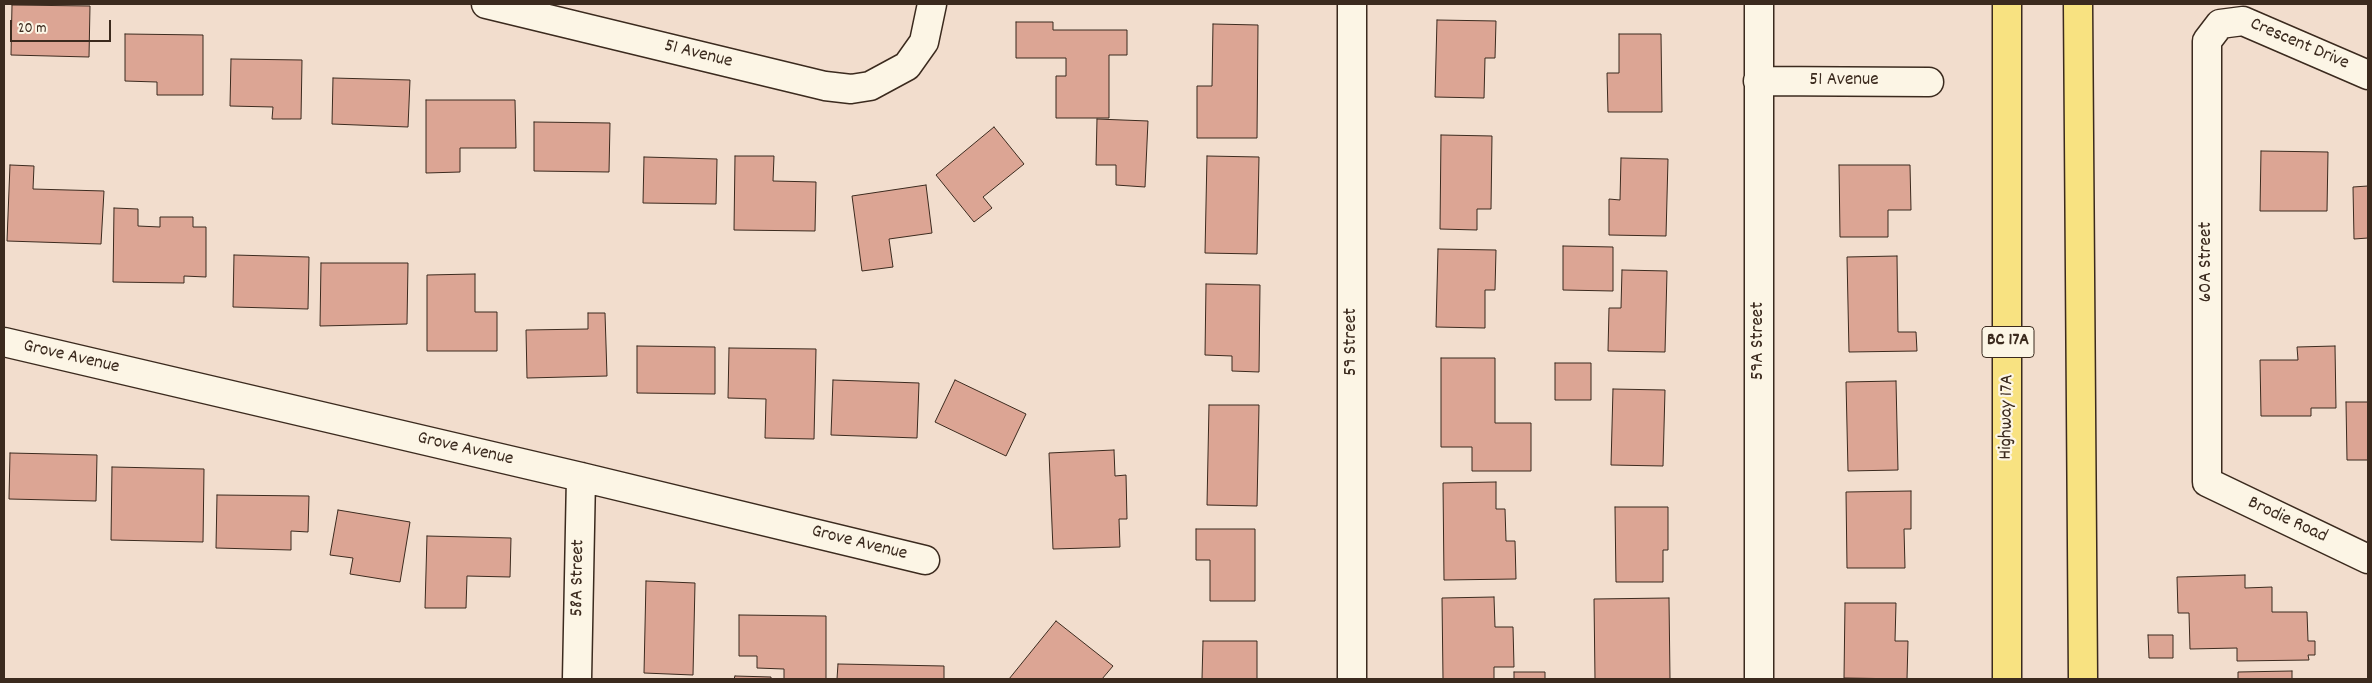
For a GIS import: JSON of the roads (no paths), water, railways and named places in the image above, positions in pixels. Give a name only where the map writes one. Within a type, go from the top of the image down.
[{"type":"main road","name":"Highway 17A","points":[[2007,4],[2007,679]]},
{"type":"main road","points":[[2078,4],[2083,679]]},
{"type":"street","name":"51 Avenue","points":[[486,4],[825,86],[851,89],[870,86],[907,66],[924,42],[932,4]]},
{"type":"street","name":"59 Street","points":[[1352,4],[1352,679]]},
{"type":"street","name":"59A Street","points":[[1759,4],[1759,679]]},
{"type":"street","name":"Crescent Drive","points":[[2206,42],[2220,24],[2243,21],[2368,75]]},
{"type":"street","name":"60A Street","points":[[2206,42],[2206,482]]},
{"type":"street","name":"51 Avenue","points":[[1758,81],[1929,82]]},
{"type":"street","name":"Grove Avenue","points":[[4,342],[926,560]]},
{"type":"street","name":"58A Street","points":[[577,679],[581,477]]},
{"type":"street","name":"Brodie Road","points":[[2206,482],[2368,559]]}]
